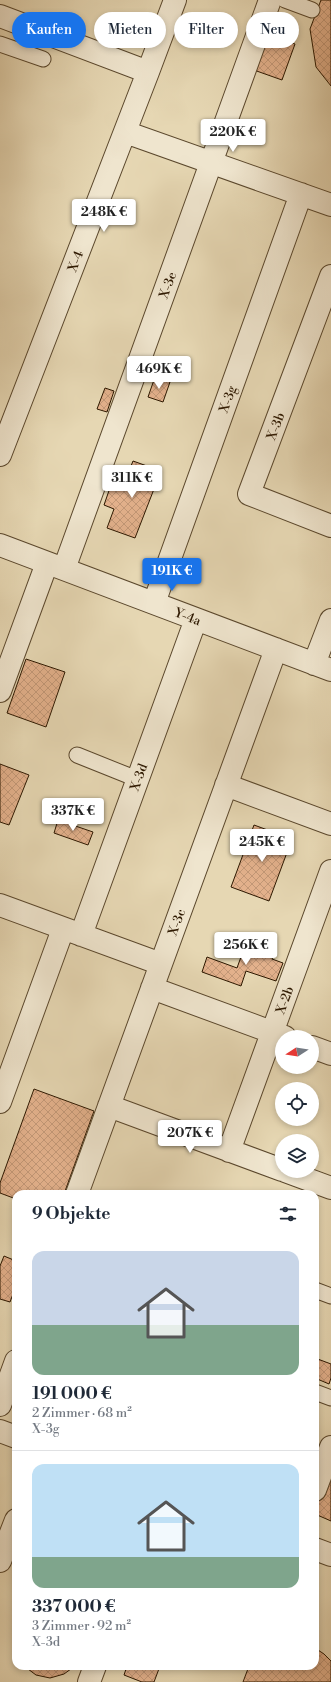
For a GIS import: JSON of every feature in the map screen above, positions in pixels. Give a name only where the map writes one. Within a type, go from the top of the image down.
[{"type":"street","name":"X-4","points":[[0,455],[175,0]]},
{"type":"street","name":"X-3e","points":[[0,691],[55,566],[211,163],[270,0]]},
{"type":"street","points":[[0,16],[148,72]]},
{"type":"street","points":[[125,132],[331,205]]},
{"type":"street","name":"X-3g","points":[[154,603],[301,194]]},
{"type":"street","name":"X-3b","points":[[331,276],[249,494],[331,526]]},
{"type":"street","name":"Y-4a","points":[[0,545],[323,667]]},
{"type":"street","name":"X-3d","points":[[0,1102],[138,778],[196,619]]},
{"type":"street","points":[[323,667],[331,620]]},
{"type":"street","name":"X-3c","points":[[78,1190],[276,649]]},
{"type":"street","points":[[226,785],[331,824]]},
{"type":"street","name":"X-2b","points":[[281,1030],[330,876]]},
{"type":"street","points":[[0,905],[161,964]]},
{"type":"street","points":[[152,988],[275,1034]]},
{"type":"street","name":"X-2b","points":[[229,1151],[275,1044]]},
{"type":"street","points":[[319,1050],[331,1054]]},
{"type":"street","points":[[109,1106],[275,1167]]},
{"type":"street","points":[[304,1178],[331,1188]]},
{"type":"street","points":[[0,1405],[12,1372]]},
{"type":"street","points":[[0,1430],[12,1435]]},
{"type":"street","points":[[319,1479],[331,1447]]},
{"type":"street","points":[[0,1561],[12,1530]]},
{"type":"street","points":[[319,1550],[331,1555]]},
{"type":"street","points":[[89,1682],[94,1670]]},
{"type":"lane","points":[[284,0],[312,10]]},
{"type":"lane","points":[[0,44],[43,59]]},
{"type":"lane","points":[[77,755],[138,778]]},
{"type":"lane","points":[[319,1292],[331,1296]]},
{"type":"lane","points":[[319,1394],[331,1398]]},
{"type":"building","points":[[321,0],[331,0],[331,86],[316,67],[310,29]]},
{"type":"building","points":[[259,48],[294,48],[282,80],[251,69]]},
{"type":"building","points":[[155,377],[170,382],[163,402],[148,397]]},
{"type":"building","points":[[105,388],[114,391],[107,412],[97,409]]},
{"type":"building","points":[[133,461],[161,471],[135,538],[107,528],[114,509],[104,505],[112,482],[123,486]]},
{"type":"building","points":[[26,659],[65,672],[46,727],[7,713]]},
{"type":"building","points":[[0,764],[29,775],[9,825],[0,822]]},
{"type":"building","points":[[58,820],[93,832],[88,845],[54,833]]},
{"type":"building","points":[[254,825],[292,839],[269,901],[231,887]]},
{"type":"building","points":[[246,943],[274,954],[272,959],[283,963],[276,981],[246,971],[241,986],[202,972],[207,957],[237,968]]},
{"type":"building","points":[[34,1089],[94,1111],[65,1190],[12,1190],[12,1198],[0,1193],[0,1183]]},
{"type":"building","points":[[4,1256],[12,1259],[12,1297],[10,1302],[0,1299],[0,1266]]},
{"type":"building","points":[[319,1360],[331,1364],[331,1378],[329,1384],[319,1380]]},
{"type":"building","points":[[319,1468],[331,1472],[331,1521],[319,1516]]},
{"type":"building","points":[[319,1651],[331,1661],[331,1682],[243,1682],[248,1670],[319,1670]]},
{"type":"building","points":[[29,1670],[70,1670],[64,1674],[50,1678],[36,1675]]},
{"type":"building","points":[[126,1670],[158,1670],[154,1682],[142,1682],[124,1675]]}]
